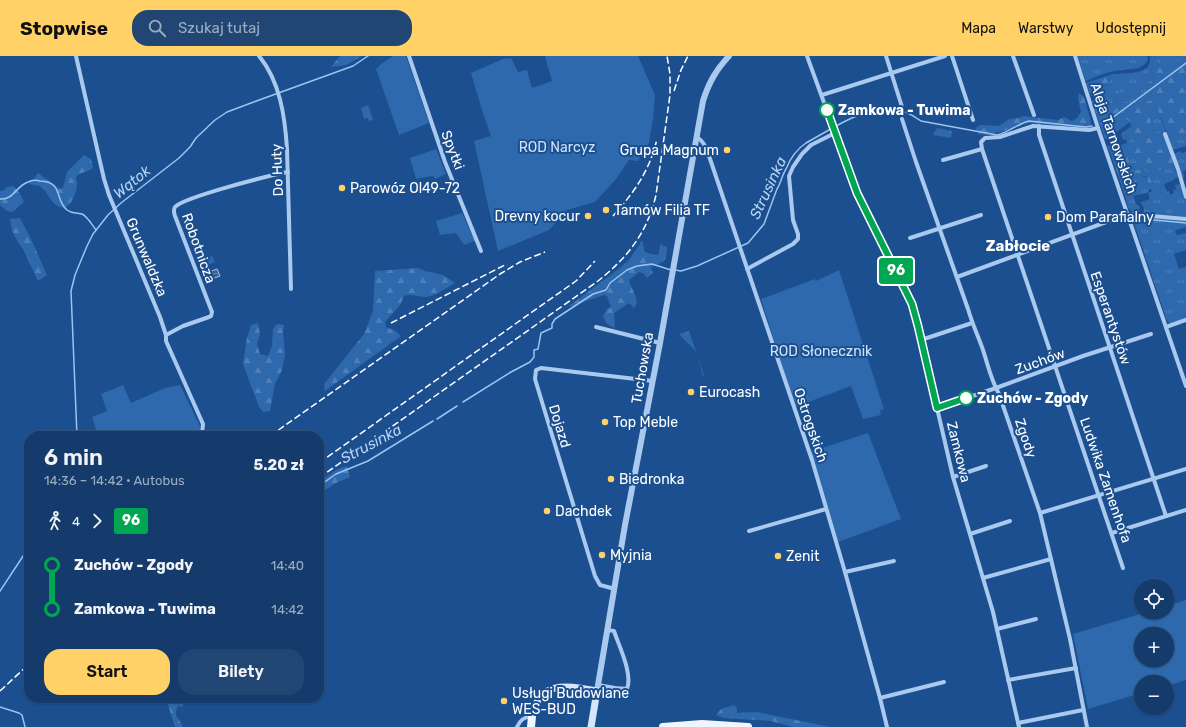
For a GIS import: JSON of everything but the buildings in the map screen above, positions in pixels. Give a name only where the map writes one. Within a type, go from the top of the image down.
[{"type":"main road","points":[[531,727],[532,716],[536,703],[547,691],[553,688],[565,686],[598,688]]},
{"type":"main road","name":"Tuchowska","points":[[591,727],[598,688]]},
{"type":"main road","points":[[663,727],[702,724],[748,727]]},
{"type":"street","name":"Grunwaldzka","points":[[76,56],[104,179],[112,203],[160,317],[166,335],[166,341],[203,424],[202,431]]},
{"type":"street","name":"Do Huty","points":[[259,56],[269,70],[279,97],[285,125],[288,172],[291,289]]},
{"type":"street","name":"Spytki","points":[[408,56],[445,162],[481,251]]},
{"type":"street","name":"Tuchowska","points":[[598,688],[625,525],[673,273],[703,101],[709,82],[729,56]]},
{"type":"street","name":"Zamkowa","points":[[807,56],[857,193],[912,304],[953,477],[997,629],[1019,725]]},
{"type":"street","points":[[886,56],[902,108]]},
{"type":"street","points":[[822,96],[945,56]]},
{"type":"street","points":[[952,56],[972,120]]},
{"type":"street","points":[[1013,56],[1034,115]]},
{"type":"street","name":"Aleja Tarnowskich","points":[[1075,56],[1186,386]]},
{"type":"street","name":"Zgody","points":[[902,119],[972,323],[999,394],[1040,513],[1052,559],[1076,668],[1087,727]]},
{"type":"street","points":[[943,160],[982,149],[981,142],[983,139],[1000,138],[1031,126],[1089,130],[1098,128]]},
{"type":"street","name":"Esperantystów","points":[[1039,126],[1039,135],[1166,516]]},
{"type":"street","points":[[748,269],[793,244],[798,239],[798,234],[793,220],[789,176],[802,154],[811,145],[835,132]]},
{"type":"street","points":[[1165,134],[1178,169],[1186,197]]},
{"type":"street","name":"Ostrogskich","points":[[696,137],[704,144],[708,153],[812,460],[845,572],[887,727]]},
{"type":"street","name":"Ludwika Zamenhofa","points":[[982,149],[1055,367],[1100,495],[1123,568]]},
{"type":"street","name":"Robotnicza","points":[[166,335],[183,326],[209,317],[211,316],[212,312],[175,216],[174,208],[182,202],[193,198],[238,184],[288,172]]},
{"type":"street","points":[[957,277],[1128,214],[1186,219]]},
{"type":"street","points":[[910,238],[981,215]]},
{"type":"street","points":[[1166,327],[1186,320]]},
{"type":"street","points":[[921,339],[972,323]]},
{"type":"street","points":[[596,327],[660,343]]},
{"type":"street","name":"Zuchów","points":[[937,408],[1083,356],[1151,334]]},
{"type":"street","name":"Dojazd","points":[[615,589],[600,585],[595,576],[535,379],[536,370],[540,368],[653,381]]},
{"type":"street","points":[[953,477],[986,466]]},
{"type":"street","points":[[1040,513],[1186,469]]},
{"type":"street","points":[[749,531],[826,509]]},
{"type":"street","points":[[1112,533],[1186,510]]},
{"type":"street","points":[[970,534],[1010,521]]},
{"type":"street","points":[[983,578],[1052,559]]},
{"type":"street","points":[[845,572],[894,561]]},
{"type":"street","points":[[997,629],[1036,619]]},
{"type":"street","points":[[598,688],[627,689],[629,685],[626,665],[614,631],[608,630]]},
{"type":"street","points":[[1008,680],[1076,668]]},
{"type":"street","points":[[880,698],[944,682]]},
{"type":"street","points":[[1019,725],[1083,710]]},
{"type":"street","points":[[517,727],[527,716],[532,716]]},
{"type":"green space","points":[[340,56],[362,56],[346,65],[331,67]]},
{"type":"green space","points":[[393,56],[406,56],[429,123],[399,135],[376,69]]},
{"type":"green space","name":"ROD Narcyz","points":[[545,56],[638,56],[655,95],[649,143],[638,161],[629,160],[616,179],[595,202],[567,210],[549,230],[498,251],[474,141],[491,136],[471,73],[503,59],[511,58],[518,72],[527,70],[532,88],[552,81]]},
{"type":"green space","points":[[1077,56],[1147,56],[1148,58],[1143,66],[1134,69],[1111,72],[1086,81]]},
{"type":"green space","points":[[1150,56],[1152,56],[1153,65],[1151,71],[1154,77],[1152,81],[1148,82],[1148,86],[1151,87],[1151,99],[1126,119],[1130,122],[1105,139],[1099,122],[1108,119],[1124,102],[1114,99],[1117,106],[1116,109],[1111,112],[1107,112],[1099,102],[1097,90],[1110,81],[1110,75],[1142,71],[1147,68],[1150,63]]},
{"type":"green space","points":[[1152,56],[1155,56],[1158,64],[1162,68],[1171,66],[1186,57],[1186,133],[1170,136],[1168,135],[1157,108],[1154,107],[1150,112],[1151,123],[1153,129],[1162,134],[1164,141],[1163,143],[1153,145],[1153,147],[1159,149],[1169,149],[1174,165],[1163,169],[1152,169],[1147,164],[1143,154],[1129,160],[1133,168],[1148,172],[1152,182],[1148,182],[1148,179],[1145,176],[1139,176],[1129,181],[1128,186],[1134,193],[1125,196],[1110,152],[1136,142],[1130,122],[1126,119],[1125,115],[1151,99],[1151,88],[1146,84],[1152,81],[1154,77],[1151,71],[1153,65]]},
{"type":"green space","points":[[1155,56],[1186,57],[1171,66],[1162,68],[1158,64]]},
{"type":"green space","points":[[1110,75],[1110,81],[1097,90],[1099,102],[1103,108],[1107,112],[1111,112],[1116,109],[1117,106],[1113,95],[1115,92],[1120,91],[1124,102],[1130,103],[1108,119],[1099,122],[1092,101],[1095,99],[1094,96],[1091,96],[1086,83]]},
{"type":"green space","points":[[1079,93],[1084,97],[1091,122],[1089,128],[1029,123],[987,135],[978,134],[976,128],[980,125],[999,126],[1009,119],[1024,116],[1058,120],[1064,117],[1072,121],[1077,118],[1081,112],[1078,99]]},
{"type":"green space","points":[[368,105],[373,120],[369,121],[368,118],[364,119],[361,108]]},
{"type":"green space","points":[[1154,107],[1157,108],[1166,132],[1170,136],[1186,133],[1186,146],[1172,150],[1156,149],[1153,147],[1153,145],[1163,143],[1162,134],[1153,129],[1151,123],[1150,112]]},
{"type":"green space","points":[[1131,126],[1136,142],[1110,152],[1107,146],[1117,144],[1118,146],[1127,143],[1126,139],[1123,140],[1121,134]]},
{"type":"green space","points":[[937,128],[952,131],[951,138],[933,135]]},
{"type":"green space","points":[[436,149],[446,174],[435,179],[433,176],[416,179],[410,158]]},
{"type":"green space","points":[[1181,151],[1182,153],[1186,152],[1186,170],[1183,171],[1184,176],[1182,179],[1173,154]]},
{"type":"green space","points":[[1143,154],[1145,158],[1162,169],[1174,165],[1178,177],[1164,184],[1170,195],[1174,193],[1173,190],[1176,189],[1175,185],[1180,184],[1186,202],[1186,218],[1143,214],[1144,208],[1141,202],[1150,199],[1148,193],[1152,191],[1151,189],[1147,193],[1133,196],[1136,204],[1140,207],[1139,213],[1130,210],[1125,196],[1133,193],[1128,186],[1129,181],[1136,177],[1143,176],[1152,182],[1148,172],[1137,170],[1131,166],[1129,160]]},
{"type":"green space","points":[[84,155],[91,159],[93,168],[76,177],[77,186],[75,194],[71,202],[65,208],[56,205],[46,192],[39,186],[29,184],[30,180],[34,179],[38,173],[60,189],[63,188],[67,172]]},
{"type":"green space","points":[[13,186],[20,193],[24,202],[12,212],[7,211],[0,205],[0,191],[3,191],[7,187]]},
{"type":"green space","points":[[462,213],[475,241],[464,245],[456,233],[440,235],[436,221]]},
{"type":"green space","points":[[1134,216],[1186,221],[1186,227],[1176,230],[1175,232],[1177,235],[1186,233],[1186,250],[1174,254],[1179,269],[1186,267],[1186,319],[1171,324],[1167,321],[1133,220]]},
{"type":"green space","points":[[20,218],[47,275],[38,281],[23,249],[12,231],[10,219]]},
{"type":"green space","points":[[642,241],[645,252],[658,255],[661,243],[663,246],[667,247],[666,256],[664,261],[651,267],[653,273],[647,278],[643,273],[639,272],[629,280],[636,298],[636,305],[634,308],[629,303],[614,313],[614,328],[606,323],[603,316],[607,309],[611,307],[607,296],[604,295],[583,302],[574,307],[569,306],[629,260]]},
{"type":"green space","points":[[212,256],[215,262],[201,268],[198,262]]},
{"type":"green space","points":[[418,268],[443,275],[455,283],[430,296],[404,296],[399,307],[385,322],[386,327],[394,330],[401,336],[325,391],[324,384],[364,334],[373,311],[375,271]]},
{"type":"green space","name":"ROD Słonecznik","points":[[839,270],[884,409],[880,410],[881,415],[863,419],[851,386],[795,407],[761,299],[815,279],[816,281]]},
{"type":"green space","points":[[258,323],[260,334],[257,344],[260,354],[268,356],[272,346],[273,329],[277,324],[284,325],[283,332],[285,356],[282,370],[275,384],[270,411],[263,412],[259,407],[243,364],[247,338],[251,325]]},
{"type":"green space","points":[[689,331],[704,375],[703,376],[695,351],[679,334]]},
{"type":"green space","points":[[123,385],[131,403],[165,388],[180,385],[199,424],[200,431],[96,431],[92,417],[107,411],[101,394]]},
{"type":"green space","points":[[868,433],[901,519],[838,542],[810,452]]},
{"type":"green space","points":[[347,466],[350,477],[334,484],[324,491],[324,478],[336,470]]},
{"type":"green space","points":[[1186,600],[1186,680],[1174,684],[1174,675],[1134,675],[1134,695],[1088,709],[1073,634],[1134,616],[1134,619],[1174,619],[1174,604]]},
{"type":"green space","points":[[168,703],[183,703],[183,707],[178,706],[176,715],[183,727],[175,727]]},
{"type":"green space","points":[[734,705],[737,708],[737,713],[757,712],[830,727],[793,727],[771,721],[723,718],[716,715],[721,709]]},
{"type":"shaded area","points":[[217,269],[220,276],[206,281],[204,274]]},
{"type":"waterway","name":"Wątok","points":[[77,431],[71,291],[75,275],[93,234],[108,215],[121,203],[179,158],[190,147],[196,138],[215,120],[227,112],[353,66],[368,56]]},
{"type":"waterway","name":"Strusinka","points":[[1102,123],[1108,121],[1186,63]]},
{"type":"waterway","name":"Strusinka","points":[[675,270],[681,271],[697,266],[748,243],[764,224],[783,174],[797,151],[806,143],[843,122],[863,113],[883,109],[893,109],[908,113],[921,121],[997,135],[1029,121],[1086,127],[1092,126]]},
{"type":"waterway","points":[[0,199],[9,197],[21,186],[30,181],[36,180],[48,182],[53,184],[56,188],[63,206],[71,212],[84,215],[96,230]]},
{"type":"waterway","points":[[1134,218],[1186,223]]},
{"type":"waterway","name":"Strusinka","points":[[463,402],[530,362],[534,357],[534,350],[538,349],[541,333],[552,328],[552,324],[555,319],[593,294],[606,290],[610,283],[627,270],[637,266],[652,264],[671,270]]},
{"type":"waterway","name":"Strusinka","points":[[437,419],[457,406]]},
{"type":"waterway","name":"Strusinka","points":[[324,482],[336,474],[368,461],[433,421]]},
{"type":"waterway","name":"Wątok","points":[[0,591],[24,555]]},
{"type":"waterway","points":[[0,707],[22,715],[25,727]]},
{"type":"railway","points":[[324,474],[598,281],[627,253],[642,233],[656,195],[670,95],[670,74],[667,56]]},
{"type":"railway","points":[[674,91],[681,70],[688,56]]},
{"type":"railway","points":[[613,216],[628,198],[640,180],[650,161],[657,139]]},
{"type":"railway","points":[[277,431],[500,274],[520,262],[545,252]]},
{"type":"railway","points":[[324,459],[576,281],[595,261]]},
{"type":"railway","points":[[391,323],[507,264]]},
{"type":"railway","points":[[0,691],[24,669]]},
{"type":"bus line","name":"96","points":[[827,110],[857,193],[912,304],[937,408],[966,398]]},
{"type":"place","name":"Zamkowa - Tuwima","points":[[827,110]]},
{"type":"place","name":"Grupa Magnum","points":[[727,150]]},
{"type":"place","name":"Parowóz Ol49-72","points":[[342,188]]},
{"type":"place","name":"Tarnów Filia TF","points":[[606,210]]},
{"type":"place","name":"Drevny kocur","points":[[588,216]]},
{"type":"place","name":"Dom Parafialny","points":[[1048,217]]},
{"type":"place","name":"Eurocash","points":[[691,392]]},
{"type":"place","name":"Zuchów - Zgody","points":[[966,398]]},
{"type":"place","name":"Top Meble","points":[[605,422]]},
{"type":"place","name":"Biedronka","points":[[611,479]]},
{"type":"place","name":"Dachdek","points":[[547,511]]},
{"type":"place","name":"Myjnia","points":[[602,555]]},
{"type":"place","name":"Zenit","points":[[778,556]]},
{"type":"place","name":"Usługi Budowlane WES-BUD","points":[[504,701]]},
{"type":"district","name":"Zabłocie","points":[[1018,246]]}]
